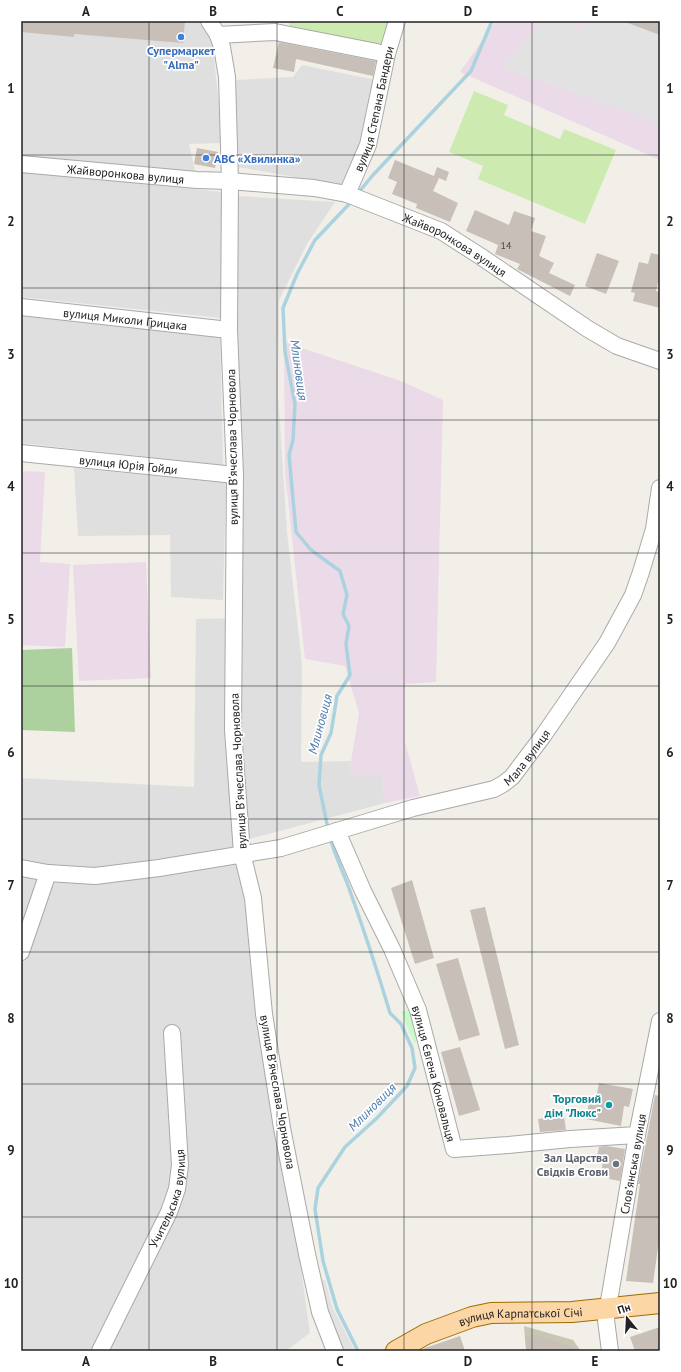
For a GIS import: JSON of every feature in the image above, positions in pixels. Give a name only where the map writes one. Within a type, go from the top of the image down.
[{"type":"main road","name":"вулиця Карпатської Січі","points":[[396,1351],[426,1334],[472,1317],[491,1313],[561,1312],[660,1303]]},
{"type":"street","points":[[208,21],[218,35],[222,47],[227,77],[230,181]]},
{"type":"street","name":"вулиця Степана Бандери","points":[[346,194],[368,145],[387,54],[397,21]]},
{"type":"street","points":[[218,35],[275,32],[377,52]]},
{"type":"street","name":"Жайворонкова вулиця","points":[[21,164],[197,180],[230,181],[314,188],[346,194],[441,231],[588,329],[617,346],[660,361]]},
{"type":"street","name":"вулиця Вʼячеслава Чорновола","points":[[230,181],[229,330],[235,475],[233,730],[242,853],[253,898],[264,1014],[282,1128],[320,1312],[335,1351]]},
{"type":"street","name":"вулиця Миколи Грицака","points":[[21,308],[229,330]]},
{"type":"street","name":"вулиця Юрія Гойди","points":[[21,454],[235,475]]},
{"type":"street","name":"Мала вулиця","points":[[21,868],[48,873],[95,876],[159,868],[242,853],[281,848],[413,808],[494,788],[503,784],[512,777],[543,736],[607,643],[633,595],[654,529],[660,488]]},
{"type":"street","name":"вулиця Євгена Коновальця","points":[[337,831],[392,949],[418,1010],[454,1149],[637,1135]]},
{"type":"street","points":[[21,952],[48,873]]},
{"type":"street","name":"Словʼянська вулиця","points":[[608,1307],[637,1135],[660,1021]]},
{"type":"street","name":"Учительська вулиця","points":[[100,1351],[169,1212],[177,1189],[180,1165],[172,1033]]},
{"type":"street","points":[[608,1307],[606,1320],[610,1351]]},
{"type":"shaded area","points":[[21,21],[210,21],[223,143],[189,144],[197,180],[21,164]]},
{"type":"shaded area","points":[[496,21],[660,21],[660,160],[460,72]]},
{"type":"shaded area","points":[[542,21],[567,21],[580,31],[590,21],[660,21],[660,123],[502,68]]},
{"type":"shaded area","points":[[302,65],[381,81],[346,186],[238,167],[234,80],[293,77]]},
{"type":"shaded area","points":[[21,171],[222,192],[221,318],[21,297]]},
{"type":"shaded area","points":[[238,196],[335,202],[307,244],[279,300],[278,394],[287,532],[302,664],[301,762],[351,761],[349,774],[382,776],[385,803],[242,841],[242,853],[310,1333],[286,1351],[21,1351],[21,778],[194,787],[196,619],[234,618]]},
{"type":"shaded area","points":[[21,316],[220,336],[223,465],[21,443]]},
{"type":"shaded area","points":[[284,342],[401,381],[443,400],[436,682],[405,684],[405,742],[420,796],[385,803],[381,776],[349,774],[359,713],[345,666],[305,659],[285,473]]},
{"type":"shaded area","points":[[74,468],[226,483],[223,600],[171,597],[170,535],[78,536]]},
{"type":"shaded area","points":[[21,471],[45,472],[40,562],[70,564],[65,647],[21,645]]},
{"type":"shaded area","points":[[146,562],[151,678],[79,681],[73,565]]},
{"type":"shaded area","points":[[325,1280],[333,1308],[355,1351],[342,1351],[317,1282]]},
{"type":"shaded area","points":[[524,1326],[573,1340],[581,1351],[526,1351]]},
{"type":"green space","points":[[288,21],[390,21],[385,46],[290,26]]},
{"type":"green space","points":[[474,91],[508,105],[504,115],[560,139],[564,129],[616,150],[585,224],[478,179],[483,166],[449,152]]},
{"type":"green space","points":[[72,648],[75,732],[21,730],[21,650]]},
{"type":"green space","points":[[412,1009],[421,1041],[414,1043],[401,1012]]},
{"type":"building","points":[[21,21],[185,21],[183,43],[74,34],[74,37],[21,32]]},
{"type":"building","points":[[660,21],[660,35],[625,22]]},
{"type":"building","points":[[279,42],[376,61],[373,76],[296,59],[294,72],[273,68]]},
{"type":"building","name":"АВС «Хвилинка»","points":[[197,148],[218,152],[215,168],[194,164]]},
{"type":"building","points":[[395,160],[434,176],[437,167],[449,172],[446,181],[439,178],[433,191],[458,203],[450,222],[416,208],[417,204],[392,194],[397,182],[388,178]]},
{"type":"building","points":[[475,210],[509,225],[514,211],[535,218],[531,231],[546,236],[539,256],[554,263],[549,273],[575,285],[570,296],[517,269],[520,264],[495,254],[498,245],[466,231]]},
{"type":"building","points":[[597,253],[619,261],[606,294],[585,286]]},
{"type":"building","points":[[651,253],[660,255],[660,274],[656,291],[660,292],[660,308],[633,301],[635,293],[631,292],[639,262],[648,264]]},
{"type":"building","points":[[412,880],[434,958],[415,964],[391,888]]},
{"type":"building","points":[[485,907],[519,1045],[505,1049],[470,910]]},
{"type":"building","points":[[458,958],[480,1035],[459,1041],[436,964]]},
{"type":"building","points":[[460,1047],[480,1110],[459,1116],[441,1052]]},
{"type":"building","name":"Торговий дім \"Люкс\"","points":[[599,1083],[633,1089],[629,1107],[624,1106],[621,1126],[586,1119],[589,1102],[595,1103]]},
{"type":"building","points":[[655,1095],[660,1096],[660,1234],[653,1283],[626,1281],[640,1184],[638,1184]]},
{"type":"building","points":[[564,1116],[566,1130],[540,1132],[538,1119]]},
{"type":"building","name":"Зал Царства Свідків Єгови","points":[[606,1146],[625,1149],[620,1181],[609,1179],[610,1176],[601,1174],[603,1161],[601,1161],[602,1158],[597,1157],[599,1147]]},
{"type":"building","points":[[660,1327],[660,1351],[635,1351],[630,1337]]},
{"type":"building","points":[[533,1335],[558,1342],[580,1351],[527,1351],[525,1336],[534,1338]]},
{"type":"building","points":[[460,1336],[465,1351],[421,1351],[425,1348]]},
{"type":"waterway","name":"Млиновиця","points":[[358,193],[373,175],[471,71],[492,21]]},
{"type":"waterway","name":"Млиновиця","points":[[328,829],[319,785],[321,755],[331,733],[337,696],[350,675],[346,644],[349,626],[343,614],[347,595],[340,571],[311,550],[296,532],[289,455],[293,440],[295,404],[285,352],[283,308],[297,274],[315,240],[352,201]]},
{"type":"waterway","name":"Млиновиця","points":[[330,837],[349,887],[390,1013],[401,1024],[412,1048],[415,1068],[407,1086],[377,1118],[345,1147],[318,1188],[315,1209],[323,1261],[337,1309],[358,1351]]},
{"type":"place","name":"Супермаркет \"Alma\"","points":[[181,37]]},
{"type":"place","name":"АВС «Хвилинка»","points":[[206,158]]},
{"type":"place","name":"Торговий дім \"Люкс\"","points":[[609,1105]]},
{"type":"place","name":"Зал Царства Свідків Єгови","points":[[616,1164]]}]
